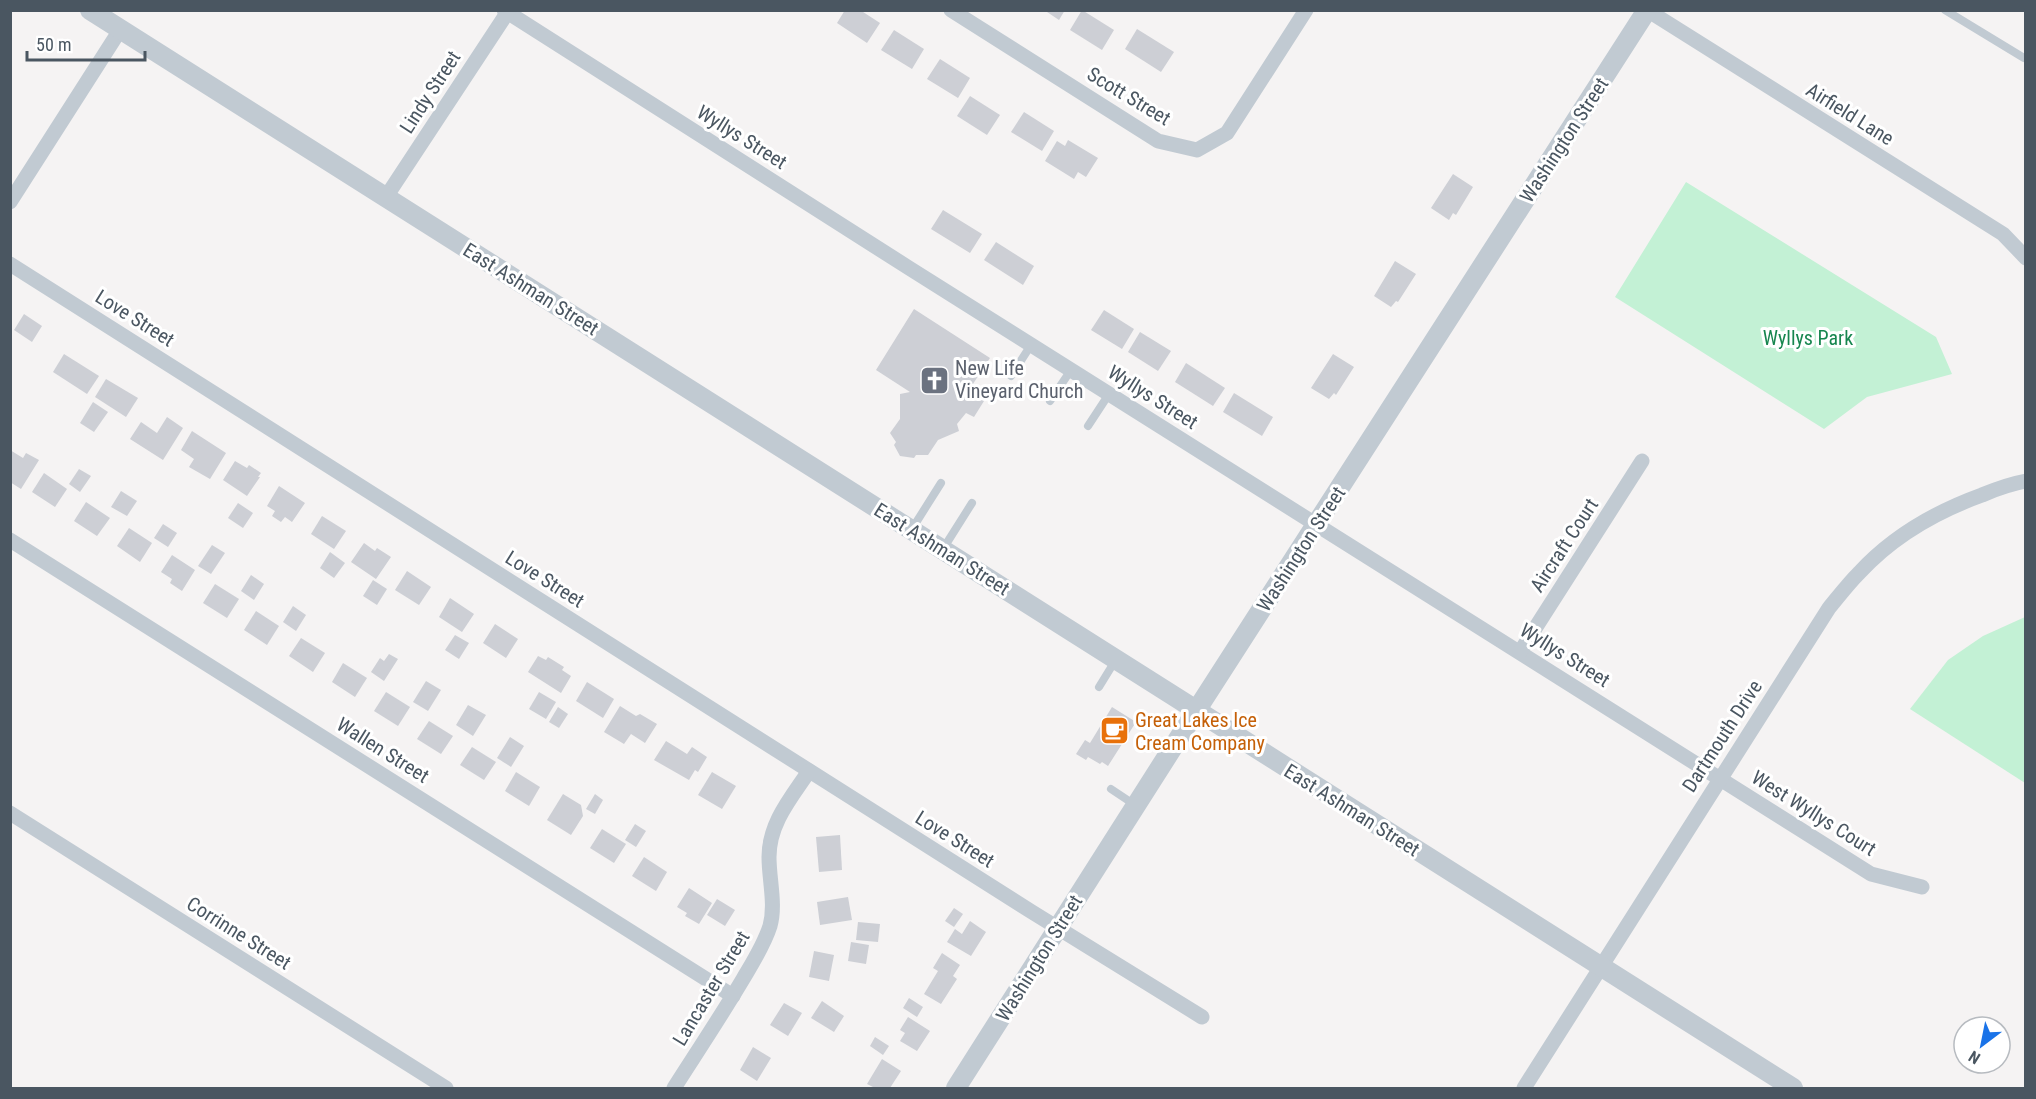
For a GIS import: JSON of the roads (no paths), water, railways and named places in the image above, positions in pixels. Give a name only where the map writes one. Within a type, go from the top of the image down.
[{"type":"street","name":"East Ashman Street","points":[[90,10],[1793,1089]]},
{"type":"street","name":"Scott Street","points":[[951,10],[1158,141],[1197,150],[1227,133],[1306,10]]},
{"type":"street","name":"Wyllys Street","points":[[507,11],[1031,345],[1720,778]]},
{"type":"street","name":"Lindy Street","points":[[386,197],[507,11]]},
{"type":"street","name":"Airfield Lane","points":[[1647,11],[2003,234],[2025,258]]},
{"type":"street","name":"Washington Street","points":[[956,1089],[1196,711],[1647,11]]},
{"type":"street","points":[[10,202],[120,30]]},
{"type":"street","name":"Love Street","points":[[10,264],[1057,928],[1202,1017]]},
{"type":"street","name":"Aircraft Court","points":[[1520,652],[1642,461]]},
{"type":"street","name":"Dartmouth Drive","points":[[1524,1089],[1829,608],[1858,573],[1889,545],[1922,521],[1961,502],[2025,481]]},
{"type":"street","name":"Wallen Street","points":[[10,540],[733,996]]},
{"type":"street","name":"Lancaster Street","points":[[674,1089],[764,942],[770,924],[772,905],[769,855],[776,821],[809,771]]},
{"type":"street","name":"West Wyllys Court","points":[[1720,778],[1871,874],[1922,887]]},
{"type":"street","name":"Corrinne Street","points":[[10,813],[446,1089]]},
{"type":"lane","points":[[1945,10],[2024,58]]},
{"type":"lane","points":[[1011,376],[1031,345]]},
{"type":"lane","points":[[1050,401],[1071,370]]},
{"type":"lane","points":[[1088,426],[1109,394]]},
{"type":"lane","points":[[911,530],[941,483]]},
{"type":"lane","points":[[943,550],[972,503]]},
{"type":"lane","points":[[1099,687],[1116,660]]},
{"type":"lane","points":[[1111,789],[1136,805]]},
{"type":"place","name":"New Life Vineyard Church","points":[[934,380]]},
{"type":"place","name":"Great Lakes Ice Cream Company","points":[[1114,731]]},
{"type":"park label","name":"Wyllys Park","points":[[1808,338]]}]
